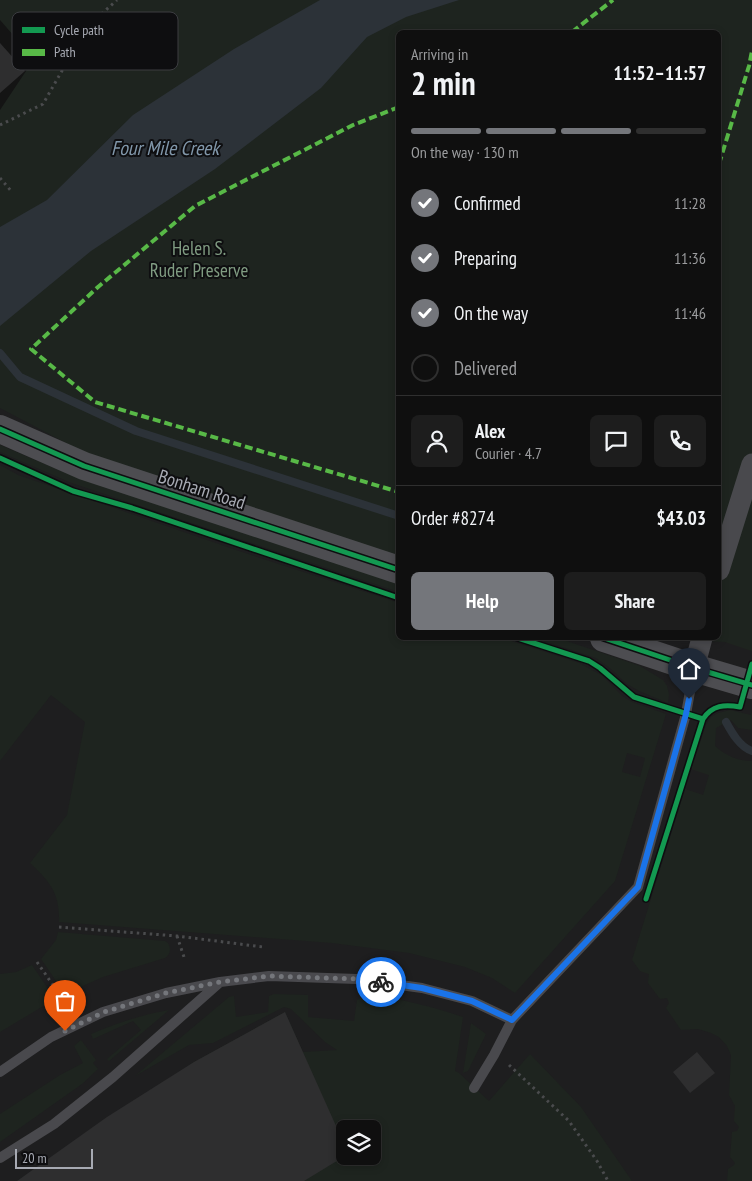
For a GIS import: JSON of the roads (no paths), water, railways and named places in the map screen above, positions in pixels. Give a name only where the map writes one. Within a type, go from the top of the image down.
[{"type":"street","name":"Bonham Road","points":[[0,429],[84,466],[396,569]]},
{"type":"street","points":[[721,564],[752,464]]},
{"type":"street","points":[[610,640],[752,686]]},
{"type":"street","points":[[694,668],[701,640]]},
{"type":"lane","points":[[474,1088],[512,1020],[638,887],[686,714],[694,668]]},
{"type":"lane","points":[[0,1072],[52,1038],[104,1012],[166,993],[220,982],[269,976],[357,979],[422,988],[472,1001],[512,1020]]},
{"type":"lane","points":[[0,1158],[62,1119],[113,1078],[220,982]]},
{"type":"water","name":"Four Mile Creek","points":[[320,0],[459,0],[406,17],[367,37],[321,88],[215,169],[91,251],[0,326],[0,227],[47,200],[133,115],[234,49]]},
{"type":"waterway","points":[[0,353],[20,377],[136,431],[396,515]]},
{"type":"waterway","points":[[726,722],[740,743],[752,751]]},
{"type":"park label","name":"Helen S. Ruder Preserve","points":[[199,259]]}]
